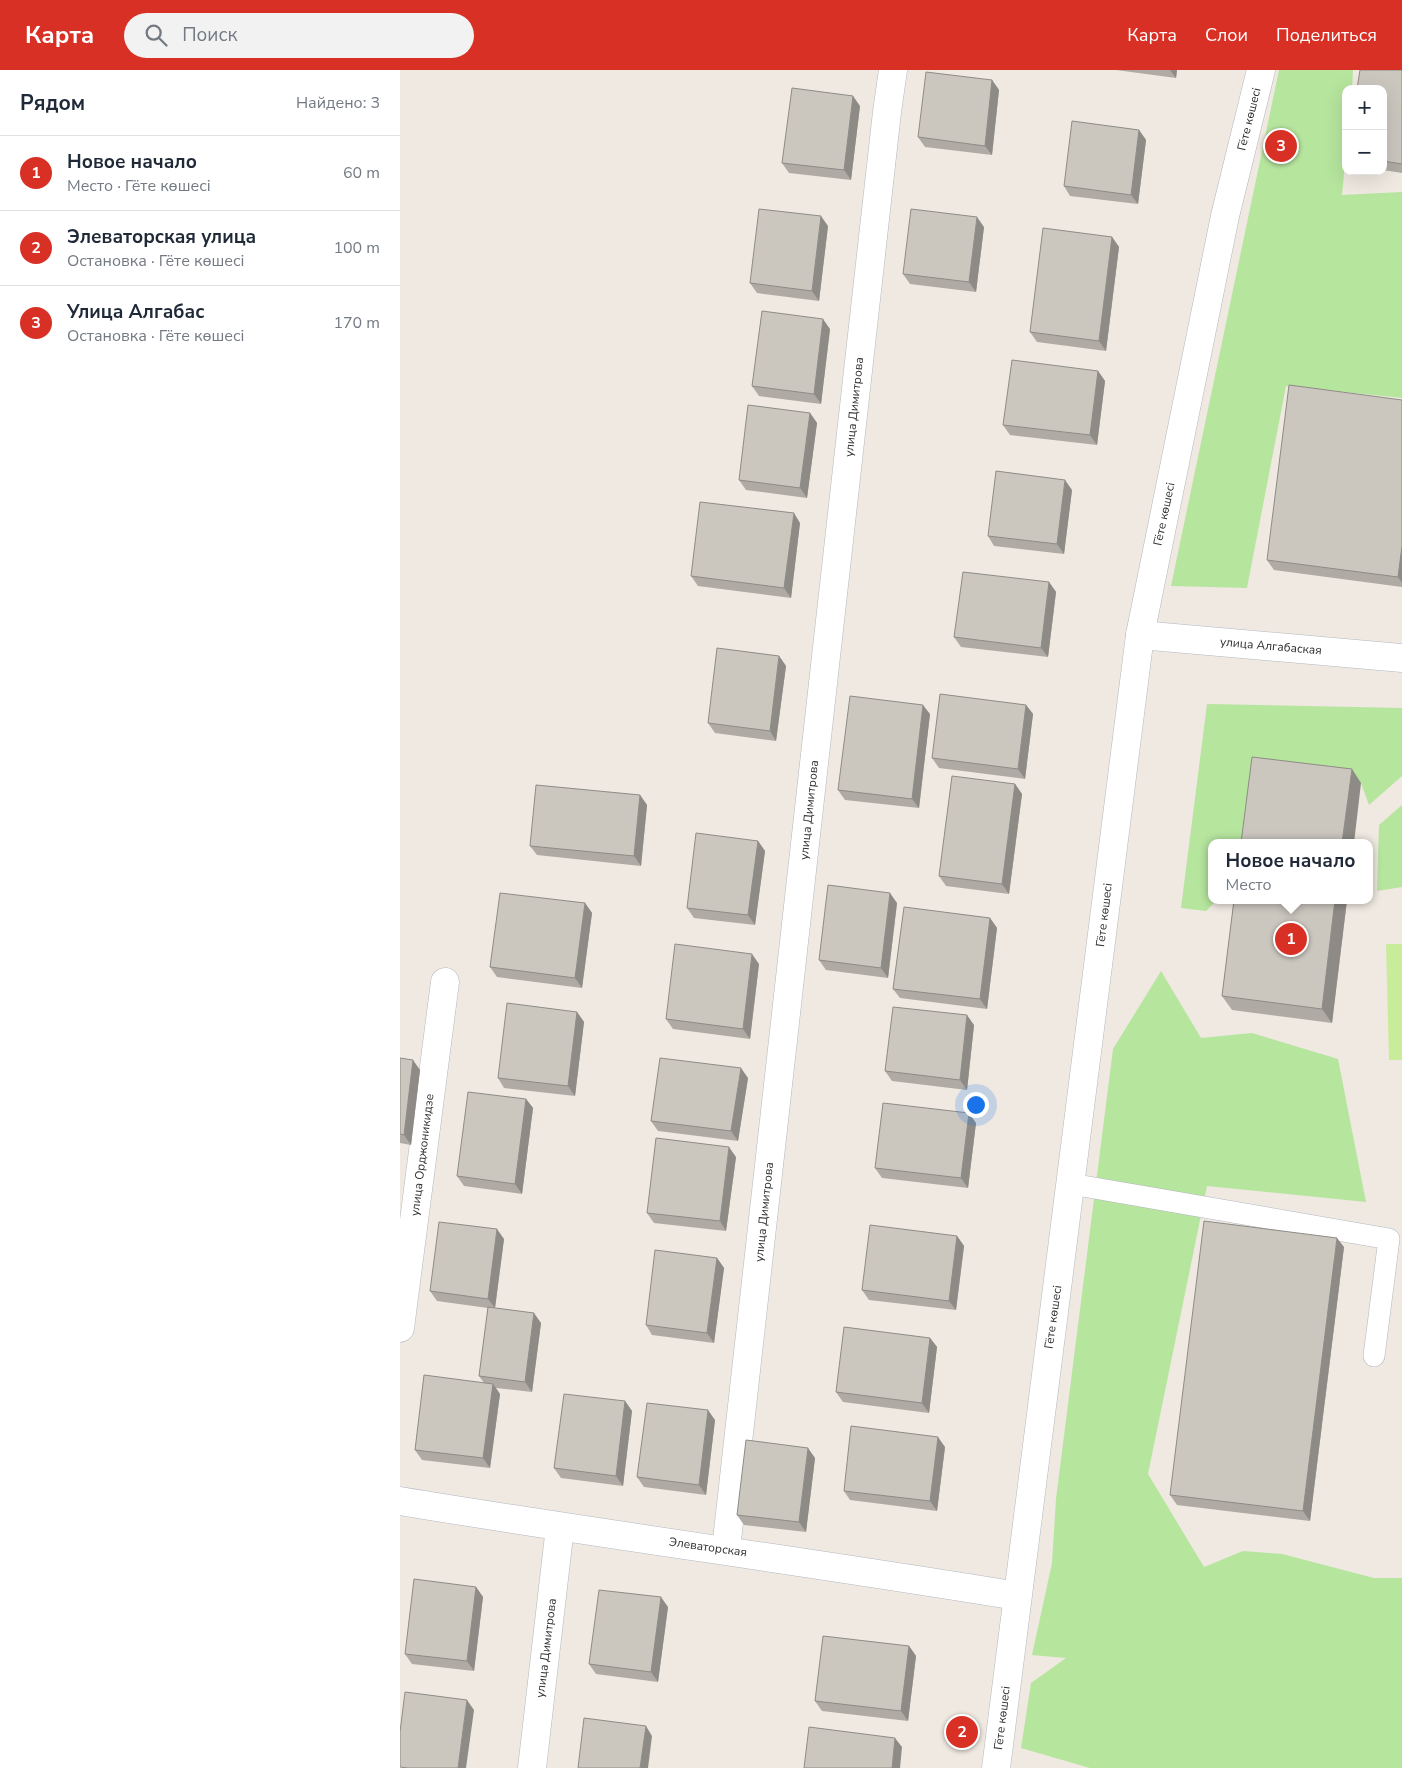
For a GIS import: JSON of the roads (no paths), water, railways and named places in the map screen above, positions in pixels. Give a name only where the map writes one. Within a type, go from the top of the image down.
[{"type":"street","name":"улица Димитрова","points":[[726,1549],[893,70]]},
{"type":"street","name":"Гёте көшесі","points":[[996,1768],[1016,1596],[1071,1184],[1140,635],[1225,216],[1261,70]]},
{"type":"street","name":"улица Алгабаская","points":[[1140,635],[1402,658]]},
{"type":"street","name":"улица Орджоникидзе","points":[[400,1328],[445,982]]},
{"type":"street","name":"Элеваторская","points":[[400,1501],[560,1527],[726,1549],[1016,1596]]},
{"type":"street","name":"улица Димитрова","points":[[532,1768],[560,1527]]},
{"type":"lane","points":[[1071,1184],[1389,1239],[1374,1356]]},
{"type":"place","name":"Улица Алгабас","points":[[1281,146]]},
{"type":"place","name":"Новое начало","points":[[1291,939]]},
{"type":"place","name":"Элеваторская улица","points":[[962,1732]]}]
